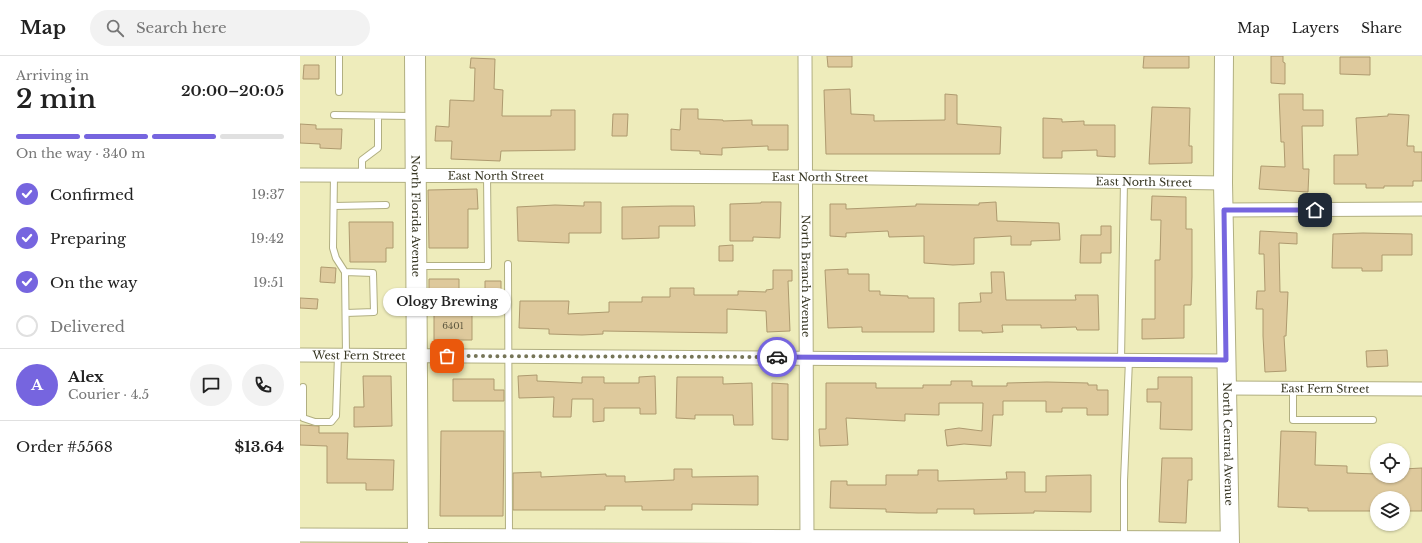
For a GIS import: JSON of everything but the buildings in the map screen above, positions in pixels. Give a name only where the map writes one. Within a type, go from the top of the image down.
[{"type":"main road","name":"North Florida Avenue","points":[[416,56],[418,539]]},
{"type":"street","name":"North Branch Avenue","points":[[805,56],[807,540]]},
{"type":"street","name":"North Central Avenue","points":[[1224,56],[1223,183],[1230,540]]},
{"type":"street","name":"East North Street","points":[[300,174],[806,177],[1223,183]]},
{"type":"street","points":[[1224,210],[1422,209]]},
{"type":"street","name":"West Fern Street","points":[[300,355],[417,356]]},
{"type":"street","points":[[417,356],[1226,360]]},
{"type":"street","name":"East Fern Street","points":[[1227,388],[1422,389]]},
{"type":"street","points":[[300,535],[418,539],[509,536],[807,540],[1230,540]]},
{"type":"lane","points":[[339,56],[339,92]]},
{"type":"lane","points":[[334,115],[416,116]]},
{"type":"lane","points":[[362,175],[362,160],[378,148],[378,116]]},
{"type":"lane","points":[[303,387],[303,418],[315,422],[331,422],[336,416],[346,313],[345,272],[336,258],[333,248],[334,175]]},
{"type":"lane","points":[[416,266],[488,266],[487,175]]},
{"type":"lane","points":[[1124,181],[1124,540]]},
{"type":"lane","points":[[334,206],[386,205]]},
{"type":"lane","points":[[508,264],[509,536]]},
{"type":"lane","points":[[345,272],[373,273],[374,312],[346,313]]},
{"type":"lane","points":[[1292,388],[1292,420],[1373,420]]},
{"type":"way so far","points":[[447,356],[777,357]]},
{"type":"place","name":"Ology Brewing","points":[[447,356]]},
{"type":"route","points":[[777,357],[1226,360],[1224,210],[1315,210]]}]
